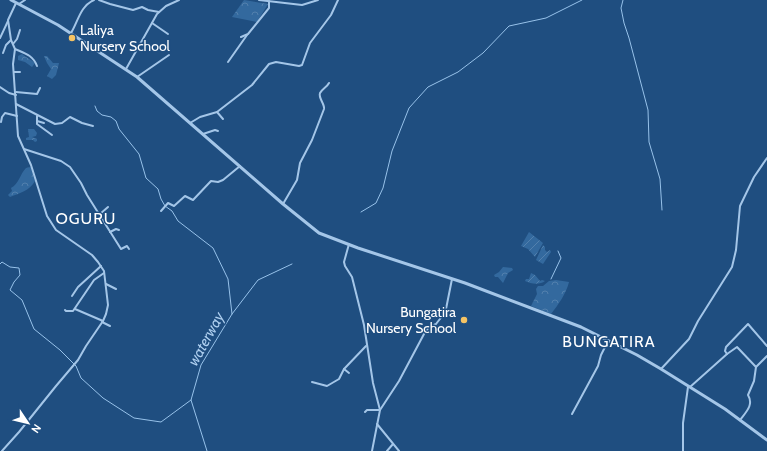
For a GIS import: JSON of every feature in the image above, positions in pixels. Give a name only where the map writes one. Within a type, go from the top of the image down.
[{"type":"street","points":[[11,0],[39,14],[71,33],[137,76],[283,204],[319,233],[452,279],[565,321],[637,355],[661,369],[767,439]]},
{"type":"street","points":[[0,38],[17,4],[25,0]]},
{"type":"street","points":[[71,33],[82,11],[94,0]]},
{"type":"street","points":[[99,0],[133,10],[142,7],[159,12]]},
{"type":"street","points":[[126,69],[159,12],[179,0]]},
{"type":"street","points":[[259,0],[302,5],[318,0]]},
{"type":"street","points":[[190,123],[200,117],[217,112],[252,85],[269,64],[276,62],[299,66],[302,65],[310,43],[332,15],[338,0]]},
{"type":"street","points":[[228,62],[268,8],[269,1]]},
{"type":"street","points":[[2,451],[78,360],[103,321],[108,305],[106,284],[101,266],[92,255],[56,230],[50,222],[18,136],[13,64],[15,49],[11,40],[8,20]]},
{"type":"street","points":[[152,23],[168,34]]},
{"type":"street","points":[[6,26],[10,27]]},
{"type":"street","points":[[13,44],[17,40],[20,30]]},
{"type":"street","points":[[241,37],[248,34]]},
{"type":"street","points":[[3,53],[6,45],[11,40]]},
{"type":"street","points":[[15,49],[27,54],[34,60],[37,66]]},
{"type":"street","points":[[137,76],[169,55]]},
{"type":"street","points":[[14,72],[20,72]]},
{"type":"street","points":[[283,204],[297,180],[300,164],[312,140],[324,109],[320,94],[329,83]]},
{"type":"street","points":[[0,87],[9,93],[16,94],[37,94],[40,88]]},
{"type":"street","points":[[16,104],[37,116],[46,118],[55,124],[62,123],[70,117],[82,123],[93,126]]},
{"type":"street","points":[[217,112],[223,119]]},
{"type":"street","points":[[1,122],[2,116],[5,114],[17,116]]},
{"type":"street","points":[[37,116],[37,124],[52,135]]},
{"type":"street","points":[[37,121],[44,124]]},
{"type":"street","points":[[203,134],[215,130],[218,131]]},
{"type":"street","points":[[24,149],[61,161],[70,167],[120,249],[127,246],[129,249]]},
{"type":"street","points":[[661,369],[689,339],[698,321],[732,267],[736,250],[740,206],[754,177],[767,158]]},
{"type":"street","points":[[160,211],[168,203],[174,206],[185,196],[193,200],[211,181],[218,182],[223,180],[240,166]]},
{"type":"street","points":[[100,214],[108,207]]},
{"type":"street","points":[[110,232],[116,229],[119,230]]},
{"type":"street","points":[[349,244],[344,262],[352,277],[364,325],[366,346],[380,410]]},
{"type":"street","points":[[72,296],[78,287],[101,266]]},
{"type":"street","points":[[75,309],[95,279],[104,273]]},
{"type":"street","points":[[372,451],[380,410],[399,381],[424,334],[432,325],[436,324],[443,315],[446,309],[452,279]]},
{"type":"street","points":[[106,284],[116,289]]},
{"type":"street","points":[[65,310],[72,311],[75,309],[86,312],[110,326]]},
{"type":"street","points":[[727,354],[725,351],[726,347],[748,324],[767,346]]},
{"type":"street","points":[[572,414],[598,366],[601,355],[608,341]]},
{"type":"street","points":[[312,382],[327,386],[339,379],[344,369],[366,346]]},
{"type":"street","points":[[683,451],[683,423],[689,387],[734,349],[738,348],[756,367]]},
{"type":"street","points":[[740,420],[750,407],[751,401],[748,395],[754,381],[756,367],[767,356]]},
{"type":"street","points":[[344,369],[349,373]]},
{"type":"street","points":[[365,412],[367,410],[380,410]]},
{"type":"street","points":[[377,424],[399,451]]},
{"type":"street","points":[[387,451],[392,444]]},
{"type":"green space","points":[[244,0],[268,4],[257,22],[232,17]]},
{"type":"green space","points":[[22,54],[35,63],[32,67],[25,62],[18,60],[18,56]]},
{"type":"green space","points":[[44,56],[47,56],[53,63],[59,63],[56,75],[52,79],[47,76],[51,69]]},
{"type":"green space","points":[[28,129],[34,129],[37,133],[36,136],[32,137],[37,139],[37,141],[26,140],[26,138],[29,137]]},
{"type":"green space","points":[[31,167],[35,181],[33,184],[21,193],[10,197],[8,195],[12,191],[11,188],[16,184],[26,168]]},
{"type":"green space","points":[[529,232],[543,243],[535,257],[528,249],[521,246]]},
{"type":"green space","points":[[543,245],[547,252],[550,250],[551,252],[543,264],[536,260]]},
{"type":"green space","points":[[503,267],[512,268],[513,270],[508,273],[503,283],[494,275]]},
{"type":"green space","points":[[531,273],[540,281],[545,281],[535,284],[525,281],[526,279],[529,279]]},
{"type":"green space","points":[[556,280],[569,282],[564,295],[551,314],[531,306],[537,294],[536,289],[538,286],[543,286],[549,281]]},
{"type":"waterway","points":[[361,212],[376,203],[383,188],[392,151],[409,108],[428,87],[458,72],[483,53],[509,26],[546,18],[582,0]]},
{"type":"waterway","points":[[623,0],[621,8],[624,23],[648,110],[649,142],[660,179],[662,210]]},
{"type":"waterway","points":[[95,106],[97,111],[102,115],[111,117],[116,121],[119,129],[139,154],[146,178],[158,189],[165,206],[172,211],[178,221],[213,248],[228,279],[232,314]]},
{"type":"waterway","points":[[551,279],[561,258],[558,251]]},
{"type":"waterway","points":[[0,264],[2,262],[10,267],[19,268],[20,275],[10,290],[22,300],[34,329],[60,350],[76,366],[81,378],[103,398],[134,418],[161,422],[191,400]]},
{"type":"waterway","name":"waterway","points":[[207,451],[191,400],[201,365],[232,314],[258,280],[292,264]]},
{"type":"place","name":"Laliya Nursery School","points":[[72,38]]},
{"type":"place","name":"Bungatira Nursery School","points":[[464,320]]},
{"type":"district","name":"OGURU","points":[[86,218]]},
{"type":"district","name":"BUNGATIRA","points":[[609,341]]}]
